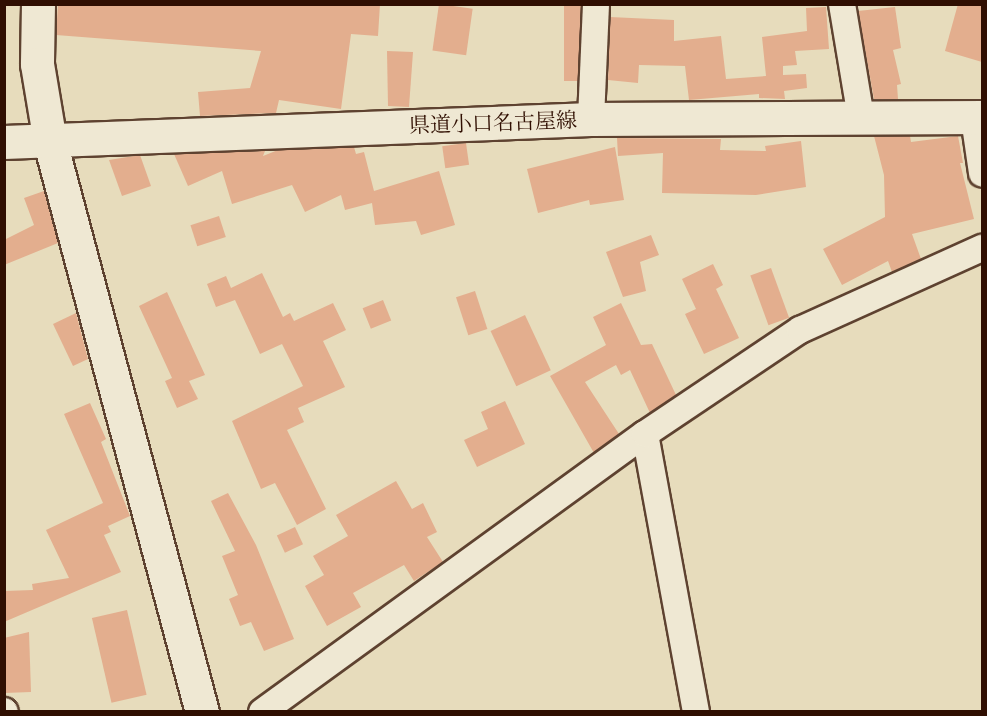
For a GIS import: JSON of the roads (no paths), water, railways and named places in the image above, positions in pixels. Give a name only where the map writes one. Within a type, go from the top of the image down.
[{"type":"main road","points":[[38,4],[37,64],[50,142],[202,711]]},
{"type":"main road","name":"県道小口名古屋線","points":[[4,142],[50,142],[591,119],[978,118]]},
{"type":"street","points":[[591,119],[596,4]]},
{"type":"street","points":[[842,4],[861,118]]},
{"type":"street","points":[[978,118],[982,173]]},
{"type":"street","points":[[277,708],[645,434],[800,330],[982,248]]},
{"type":"street","points":[[645,434],[696,711]]}]
